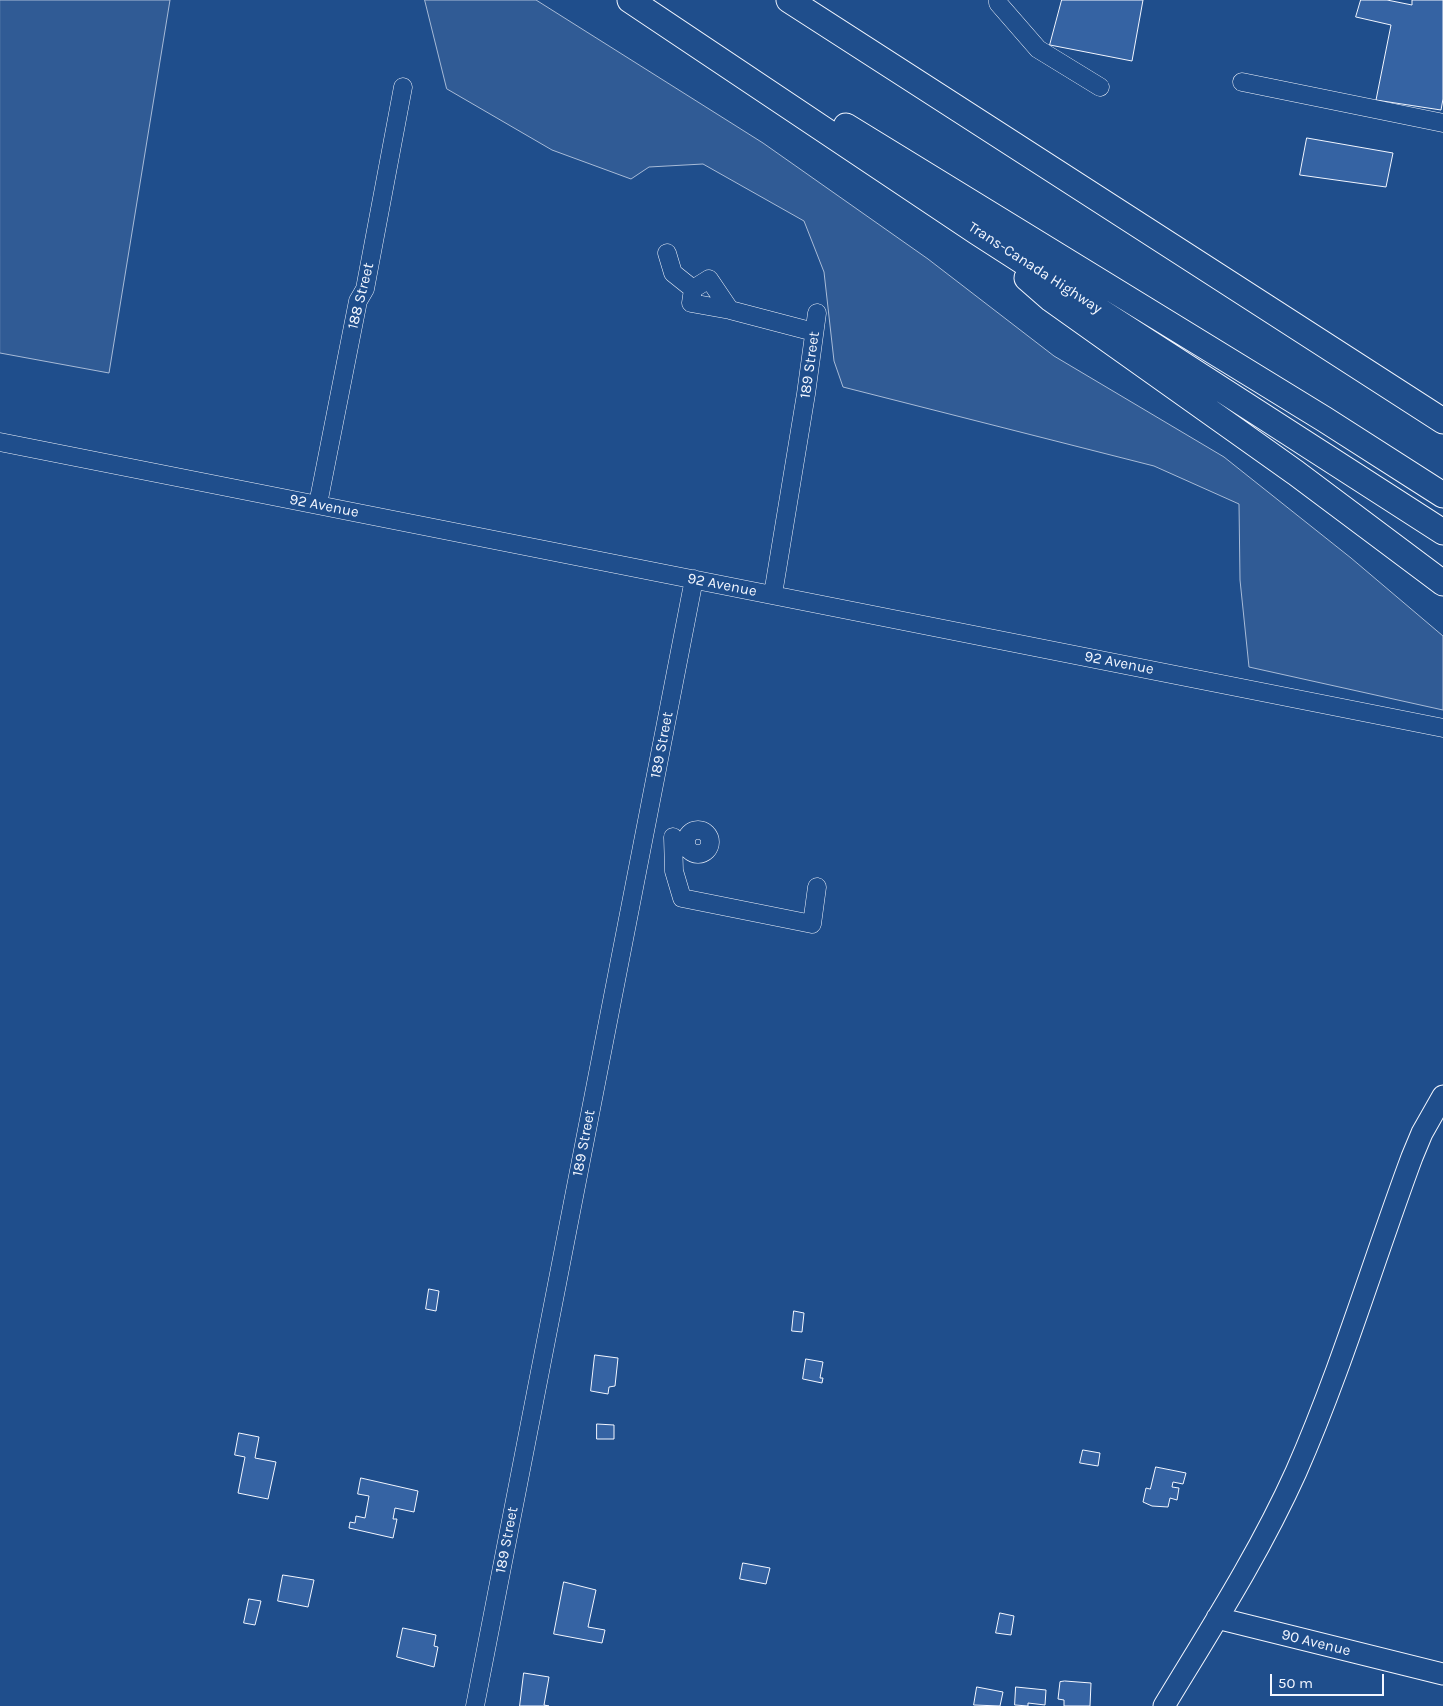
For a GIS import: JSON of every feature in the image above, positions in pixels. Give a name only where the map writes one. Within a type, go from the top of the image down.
[{"type":"highway","name":"Trans-Canada Highway","points":[[630,0],[977,232],[1302,439],[1443,532]]},
{"type":"highway","name":"Trans-Canada Highway","points":[[636,0],[926,174],[1324,419],[1443,495]]},
{"type":"highway","points":[[789,0],[1283,320],[1443,421]]},
{"type":"highway","points":[[977,232],[1051,299],[1296,473],[1443,583]]},
{"type":"highway","points":[[1283,320],[1443,401]]},
{"type":"highway","points":[[1354,365],[1443,436]]},
{"type":"main road","points":[[1164,1706],[1248,1567],[1295,1474],[1333,1384],[1412,1157],[1438,1104]]},
{"type":"main road","name":"90 Avenue","points":[[1217,1618],[1443,1674]]},
{"type":"street","points":[[996,1],[1038,49],[1100,87]]},
{"type":"street","points":[[1242,82],[1443,123]]},
{"type":"street","name":"188 Street","points":[[318,504],[358,301],[365,289],[403,87]]},
{"type":"street","points":[[667,252],[673,272],[693,289],[709,279],[730,310],[814,332]]},
{"type":"street","name":"189 Street","points":[[773,594],[817,313]]},
{"type":"street","name":"92 Avenue","points":[[0,442],[1443,728]]},
{"type":"street","name":"189 Street","points":[[475,1706],[694,579]]},
{"type":"street","points":[[644,832],[679,838],[674,871],[682,898],[812,924],[817,887]]},
{"type":"shaded area","points":[[0,0],[170,0],[109,373],[0,353]]},
{"type":"shaded area","points":[[425,0],[536,0],[763,143],[928,259],[1054,356],[1224,457],[1351,558],[1443,636],[1443,710],[1249,667],[1240,580],[1239,504],[1154,466],[843,387],[834,361],[824,272],[804,221],[703,164],[649,167],[631,179],[552,150],[447,89]]},
{"type":"building","points":[[1062,0],[1143,0],[1132,61],[1050,45]]},
{"type":"building","points":[[1361,0],[1387,0],[1412,5],[1412,0],[1443,0],[1443,99],[1441,110],[1376,100],[1391,25],[1356,17]]},
{"type":"building","points":[[1307,138],[1393,153],[1386,187],[1300,175]]},
{"type":"building","points":[[429,1289],[439,1291],[436,1311],[426,1309]]},
{"type":"building","points":[[794,1311],[804,1313],[802,1332],[792,1331]]},
{"type":"building","points":[[595,1355],[618,1358],[615,1386],[609,1387],[608,1394],[591,1391]]},
{"type":"building","points":[[806,1359],[823,1362],[820,1378],[823,1378],[822,1383],[803,1379]]},
{"type":"building","points":[[597,1424],[614,1425],[614,1439],[597,1439]]},
{"type":"building","points":[[239,1433],[259,1437],[255,1458],[276,1462],[268,1499],[238,1493],[245,1457],[235,1455]]},
{"type":"building","points":[[1083,1450],[1100,1453],[1098,1466],[1080,1463]]},
{"type":"building","points":[[1156,1467],[1186,1473],[1183,1484],[1173,1482],[1172,1487],[1179,1488],[1177,1500],[1170,1498],[1168,1507],[1152,1506],[1143,1502],[1146,1488],[1150,1489]]},
{"type":"building","points":[[361,1478],[418,1491],[414,1512],[395,1508],[393,1519],[397,1519],[393,1538],[349,1528],[350,1522],[355,1523],[356,1516],[365,1518],[369,1496],[358,1494]]},
{"type":"building","points":[[743,1563],[770,1568],[766,1584],[740,1579]]},
{"type":"building","points":[[283,1575],[314,1580],[308,1607],[278,1601]]},
{"type":"building","points":[[564,1582],[596,1590],[588,1627],[605,1630],[602,1643],[554,1634]]},
{"type":"building","points":[[249,1599],[261,1601],[255,1625],[244,1623]]},
{"type":"building","points":[[1000,1613],[1014,1616],[1011,1635],[996,1633]]},
{"type":"building","points":[[403,1628],[436,1635],[434,1646],[438,1647],[434,1667],[397,1657]]},
{"type":"building","points":[[524,1673],[549,1677],[544,1705],[549,1706],[520,1706]]},
{"type":"building","points":[[1060,1682],[1091,1683],[1090,1706],[1064,1706],[1064,1700],[1058,1699]]},
{"type":"building","points":[[977,1687],[1003,1692],[1000,1706],[974,1705]]},
{"type":"building","points":[[1016,1687],[1046,1690],[1045,1705],[1028,1703],[1028,1706],[1015,1705]]}]
